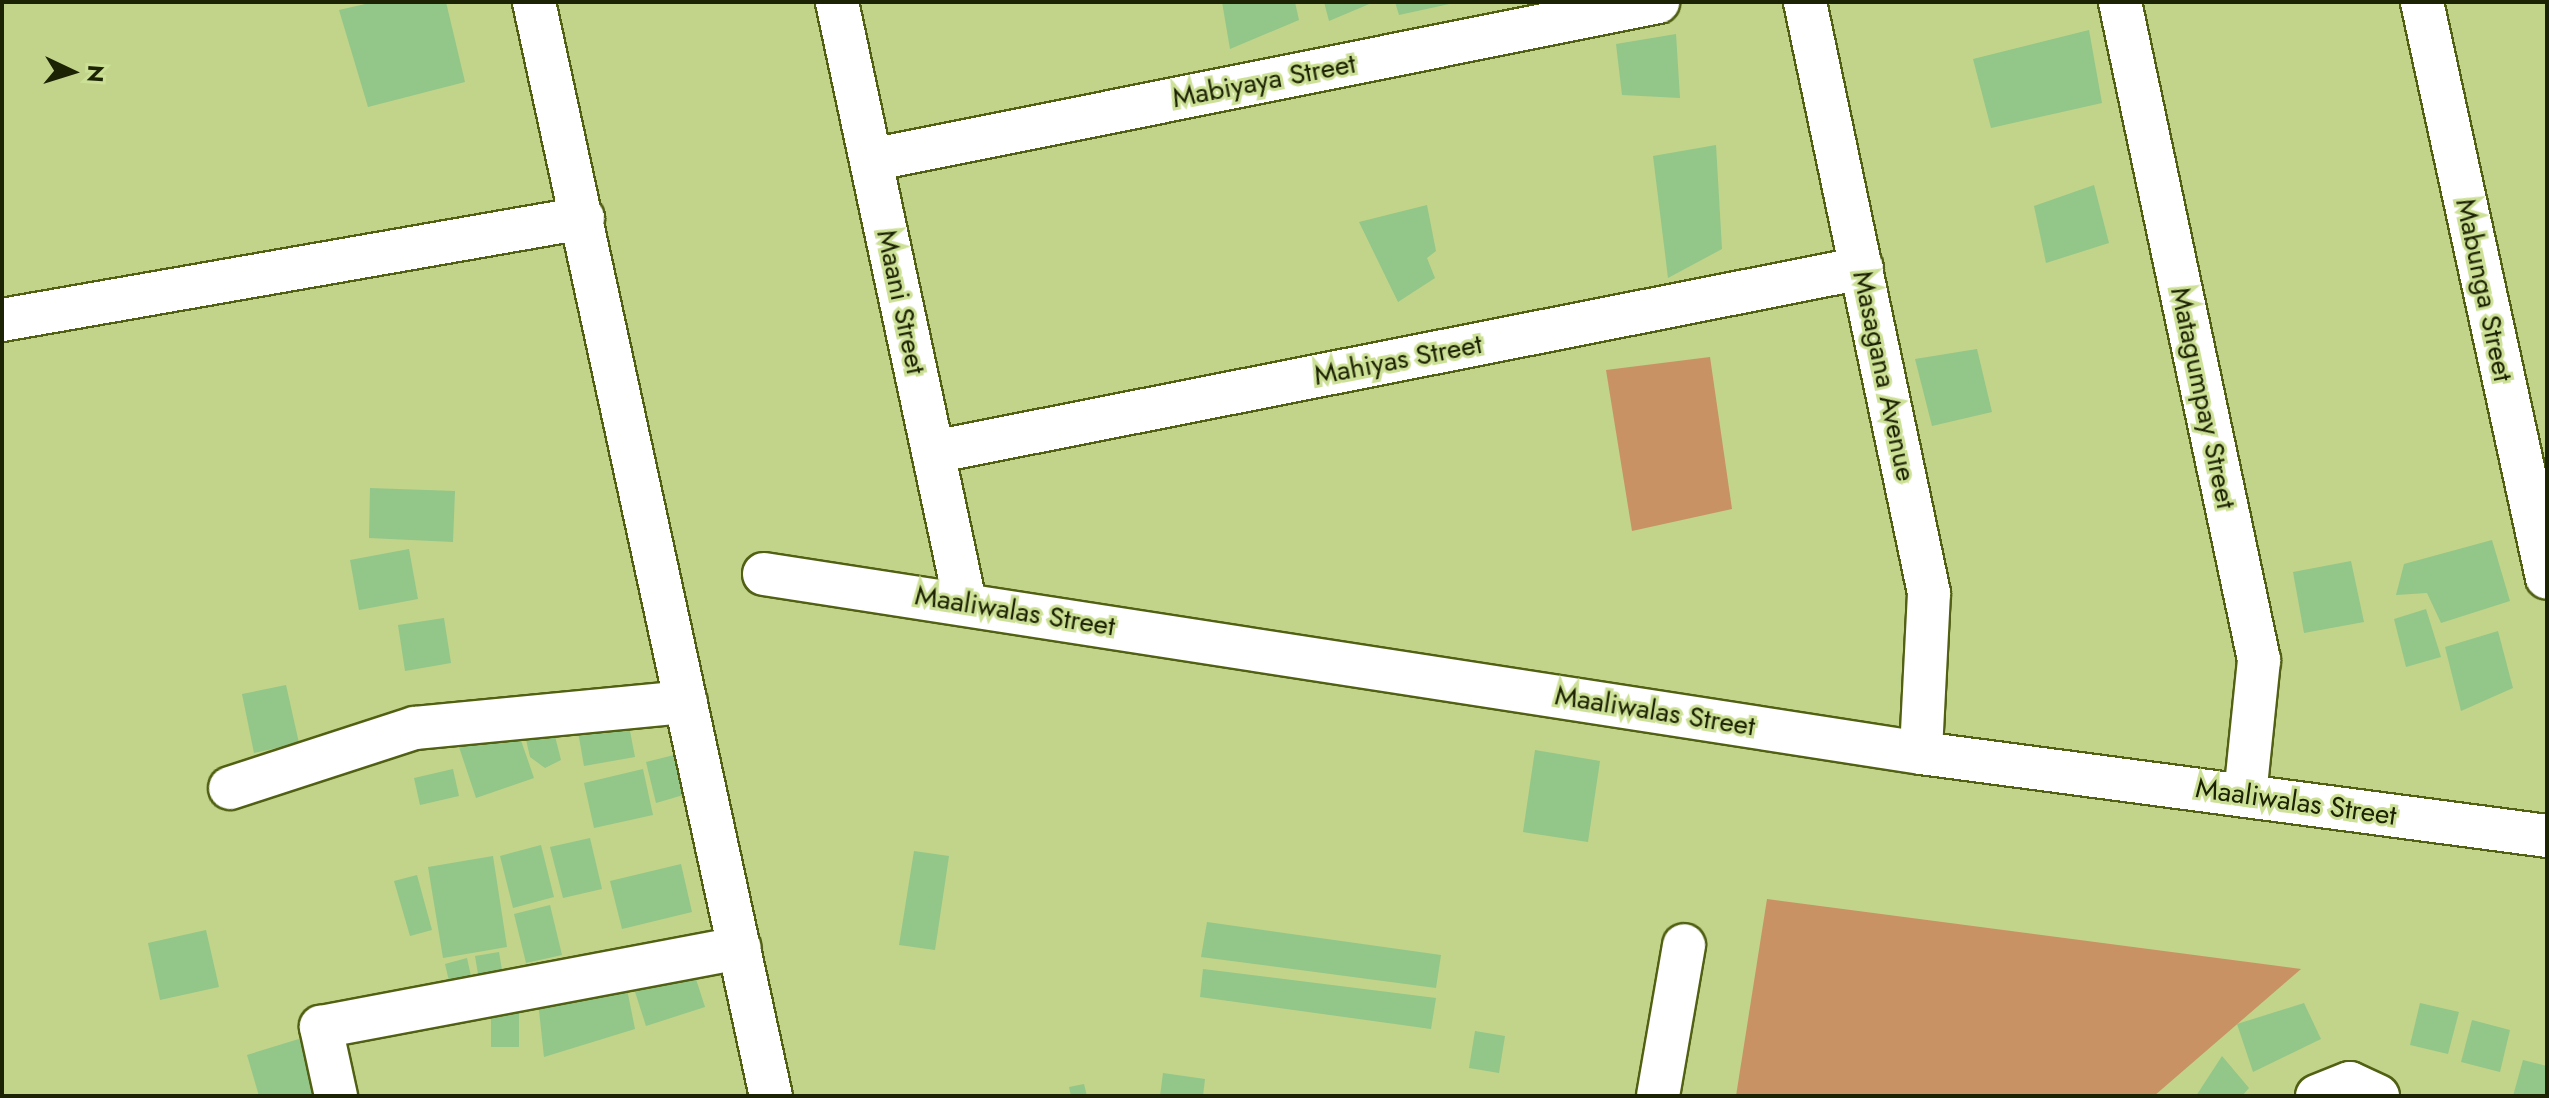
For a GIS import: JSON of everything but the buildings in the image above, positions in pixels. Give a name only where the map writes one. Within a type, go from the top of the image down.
[{"type":"street","points":[[534,2],[771,1096]]},
{"type":"street","name":"Maani Street","points":[[837,2],[965,602]]},
{"type":"street","name":"Mabiyaya Street","points":[[871,160],[1658,2]]},
{"type":"street","name":"Masagana Avenue","points":[[1805,2],[1929,593],[1921,753]]},
{"type":"street","name":"Matagumpay Street","points":[[2120,2],[2259,660],[2245,795]]},
{"type":"street","name":"Mabunga Street","points":[[2422,2],[2547,578]]},
{"type":"street","points":[[2,320],[583,218]]},
{"type":"street","name":"Mahiyas Street","points":[[933,452],[1862,268]]},
{"type":"street","name":"Maaliwalas Street","points":[[764,574],[965,602],[1921,753],[2547,836]]},
{"type":"street","points":[[230,788],[415,728],[686,702]]},
{"type":"street","points":[[1658,1096],[1684,945]]},
{"type":"street","points":[[336,1096],[321,1027],[740,948]]},
{"type":"shaded area","points":[[1710,357],[1732,509],[1632,531],[1606,370]]},
{"type":"shaded area","points":[[1767,899],[2301,969],[2154,1096],[1736,1096]]}]
